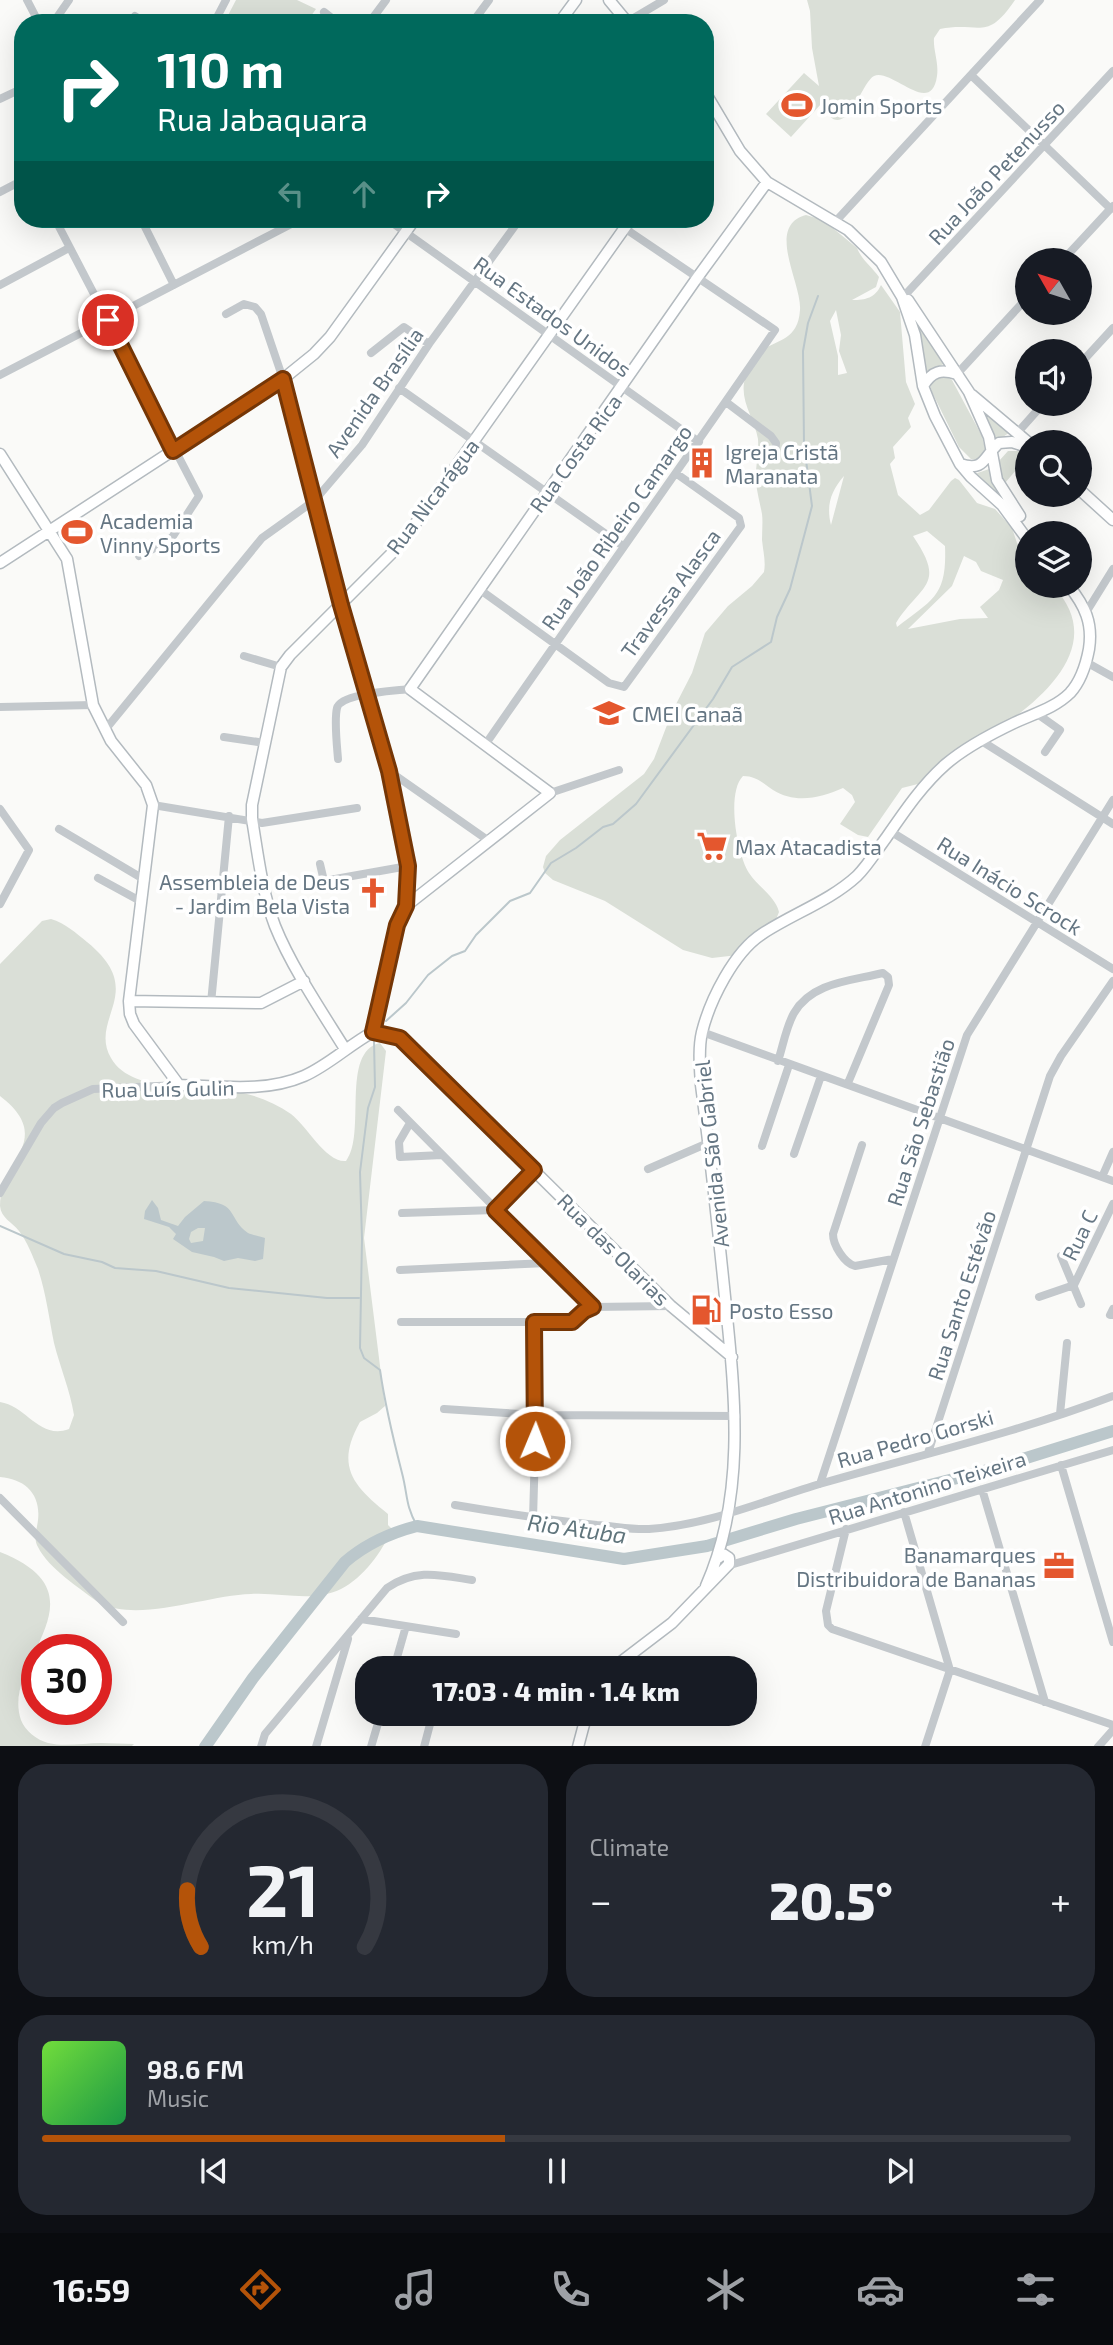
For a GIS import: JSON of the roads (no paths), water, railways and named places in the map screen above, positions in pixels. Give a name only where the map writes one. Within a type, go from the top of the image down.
[{"type":"main road","points":[[608,0],[620,14]]},
{"type":"main road","points":[[714,105],[740,151],[767,182],[836,222],[881,262],[969,391],[995,447],[997,480],[1022,521]]},
{"type":"main road","name":"Rua Costa Rica","points":[[410,689],[767,182]]},
{"type":"main road","points":[[0,563],[283,379],[330,337],[408,228]]},
{"type":"main road","name":"Rua Nicarágua","points":[[345,1049],[276,928],[268,904],[252,819],[252,805],[281,667],[289,654],[401,544],[624,228]]},
{"type":"main road","points":[[902,292],[915,335],[923,386],[935,416],[960,464],[1002,505],[1015,523]]},
{"type":"main road","points":[[923,386],[933,373],[943,370],[957,374]]},
{"type":"main road","points":[[969,391],[1016,430]]},
{"type":"main road","points":[[960,464],[972,468],[979,466],[995,447],[1015,434]]},
{"type":"main road","points":[[995,447],[1015,443]]},
{"type":"main road","points":[[0,454],[67,559],[93,705],[111,741],[146,785],[153,805],[128,1000],[134,1024],[178,1085]]},
{"type":"main road","points":[[1092,501],[1113,520]]},
{"type":"main road","points":[[1078,598],[1087,611]]},
{"type":"main road","name":"Avenida São Gabriel","points":[[724,1560],[721,1544],[733,1476],[736,1416],[700,1061],[702,1032],[725,978],[748,944],[837,891],[857,876],[906,807],[946,764],[980,740],[1056,704],[1070,692],[1086,662],[1090,633],[1087,611]]},
{"type":"main road","points":[[373,1032],[397,925],[406,906],[550,793],[410,689]]},
{"type":"main road","points":[[128,1000],[261,1003],[304,981]]},
{"type":"main road","name":"Rua Luís Gulin","points":[[178,1085],[261,1087],[283,1083],[322,1066],[373,1032]]},
{"type":"main road","name":"Rua das Olarias","points":[[373,1032],[400,1038],[671,1306],[732,1357]]},
{"type":"main road","points":[[628,1656],[673,1623],[706,1586],[724,1560]]},
{"type":"main road","points":[[578,1746],[583,1726]]},
{"type":"street","points":[[639,14],[664,0]]},
{"type":"street","points":[[836,222],[1040,0]]},
{"type":"street","name":"Rua João Petenusso","points":[[902,292],[1045,146],[1113,71]]},
{"type":"street","points":[[971,75],[1112,208],[1074,248]]},
{"type":"street","points":[[59,228],[198,496],[173,536],[167,542],[139,556]]},
{"type":"street","points":[[146,228],[174,285]]},
{"type":"street","points":[[0,374],[284,228]]},
{"type":"street","name":"Rua Estados Unidos","points":[[399,228],[698,442]]},
{"type":"street","name":"Avenida Brasília","points":[[105,730],[262,538],[315,500],[362,445],[429,344],[513,228]]},
{"type":"street","points":[[633,228],[697,278]]},
{"type":"street","points":[[0,285],[69,248]]},
{"type":"street","name":"Rua João Ribeiro Camargo","points":[[485,745],[623,546],[677,474],[775,330],[697,278]]},
{"type":"street","points":[[226,314],[244,304],[256,306],[283,379],[341,605],[389,771],[408,866],[406,906]]},
{"type":"street","points":[[957,374],[1015,311]]},
{"type":"street","points":[[371,353],[404,327],[429,344]]},
{"type":"street","points":[[1092,352],[1113,328]]},
{"type":"street","points":[[399,388],[623,546]]},
{"type":"street","points":[[726,402],[771,436],[775,443],[775,453]]},
{"type":"street","points":[[1020,430],[1032,416]]},
{"type":"street","name":"Travessa Alasca","points":[[555,643],[609,683],[624,687],[741,526],[739,518],[677,474]]},
{"type":"street","points":[[1087,611],[1113,569]]},
{"type":"street","points":[[479,589],[555,643]]},
{"type":"street","points":[[244,656],[281,667]]},
{"type":"street","points":[[1086,662],[1113,677]]},
{"type":"street","points":[[338,759],[337,708],[343,700],[410,689]]},
{"type":"street","points":[[0,707],[93,705]]},
{"type":"street","points":[[1035,713],[1060,730],[1045,752]]},
{"type":"street","points":[[224,737],[265,743]]},
{"type":"street","points":[[980,740],[1113,824]]},
{"type":"street","points":[[550,793],[619,770]]},
{"type":"street","points":[[389,771],[489,841]]},
{"type":"street","name":"Rua São Sebastião","points":[[820,1484],[967,1035],[1113,800]]},
{"type":"street","points":[[153,805],[252,819],[262,823],[357,808]]},
{"type":"street","points":[[0,810],[29,850],[0,904]]},
{"type":"street","points":[[211,1003],[229,816]]},
{"type":"street","points":[[59,830],[145,880]]},
{"type":"street","name":"Rua Inácio Scrock","points":[[890,831],[1113,968]]},
{"type":"street","points":[[320,864],[324,881],[408,866]]},
{"type":"street","points":[[98,878],[142,902]]},
{"type":"street","points":[[778,1061],[793,1015],[805,998],[822,988],[883,974],[888,977],[889,985],[848,1083]]},
{"type":"street","name":"Rua Santo Estévão","points":[[928,1454],[1050,1076],[1113,981]]},
{"type":"street","points":[[702,1032],[789,1065],[940,1116],[1113,1181]]},
{"type":"street","points":[[762,1146],[789,1065]]},
{"type":"street","points":[[794,1154],[821,1076]]},
{"type":"street","name":"Rua Luís Gulin","points":[[0,1193],[41,1123],[62,1103],[93,1089],[178,1085]]},
{"type":"street","points":[[397,1110],[593,1307]]},
{"type":"street","points":[[410,1123],[399,1142],[400,1157],[442,1155]]},
{"type":"street","points":[[648,1169],[708,1143]]},
{"type":"street","points":[[862,1145],[833,1234],[833,1242],[849,1264],[855,1266],[893,1259]]},
{"type":"street","points":[[1102,1177],[1113,1152]]},
{"type":"street","points":[[402,1213],[495,1210],[534,1170]]},
{"type":"street","name":"Rua C","points":[[1039,1297],[1074,1285],[1113,1205]]},
{"type":"street","points":[[1061,1256],[1081,1304]]},
{"type":"street","points":[[400,1270],[547,1262]]},
{"type":"street","points":[[401,1322],[572,1322],[593,1307],[671,1306]]},
{"type":"street","points":[[1113,1309],[1110,1315],[1113,1315]]},
{"type":"street","points":[[533,1519],[536,1415],[534,1322]]},
{"type":"street","points":[[1060,1414],[1067,1343]]},
{"type":"street","name":"Rua Pedro Gorski","points":[[455,1505],[533,1519],[646,1529],[682,1526],[727,1515],[820,1484],[928,1454],[1113,1396]]},
{"type":"street","points":[[444,1409],[536,1415],[736,1416]]},
{"type":"street","name":"Rua Antonino Teixeira","points":[[724,1560],[751,1557],[1113,1450]]},
{"type":"street","points":[[1061,1465],[1113,1642]]},
{"type":"street","points":[[982,1489],[1045,1702]]},
{"type":"street","points":[[0,1498],[122,1622]]},
{"type":"street","points":[[904,1512],[950,1670],[925,1746]]},
{"type":"street","points":[[846,1529],[826,1611],[828,1625],[837,1632],[1045,1702],[1113,1728],[1098,1746]]},
{"type":"street","points":[[261,1746],[265,1734],[387,1588],[407,1577],[431,1574],[472,1580]]},
{"type":"street","points":[[361,1619],[456,1634]]},
{"type":"street","points":[[397,1656],[406,1626]]},
{"type":"street","points":[[316,1746],[349,1634]]},
{"type":"street","points":[[371,1746],[376,1726]]},
{"type":"street","points":[[424,1746],[429,1726]]},
{"type":"waterway","points":[[386,1021],[406,1003],[428,975],[452,956],[465,951],[476,935],[510,901],[530,893],[551,863],[603,827],[613,824],[636,804],[713,699],[732,667],[771,642],[777,617],[790,589],[812,506],[804,445],[803,351],[808,323],[818,296]]},
{"type":"waterway","points":[[374,1041],[375,1087],[368,1108],[360,1172],[360,1348],[364,1358],[380,1370],[409,1506],[417,1526]]},
{"type":"waterway","points":[[0,1226],[64,1254],[102,1262],[115,1268],[156,1271],[229,1288],[327,1298],[359,1298]]},
{"type":"waterway","name":"Rio Atuba","points":[[206,1746],[253,1678],[345,1562],[370,1544],[397,1532],[417,1526],[624,1559],[707,1546],[796,1519],[981,1472],[1113,1431]]},
{"type":"place","name":"Jomin Sports","points":[[797,105]]},
{"type":"place","name":"Igreja Cristã Maranata","points":[[702,463]]},
{"type":"place","name":"Academia Vinny Sports","points":[[77,532]]},
{"type":"place","name":"CMEI Canaã","points":[[609,713]]},
{"type":"place","name":"Max Atacadista","points":[[712,846]]},
{"type":"place","name":"Assembleia de Deus - Jardim Bela Vista","points":[[373,893]]},
{"type":"place","name":"Posto Esso","points":[[706,1310]]},
{"type":"place","name":"Banamarques Distribuidora de Bananas","points":[[1059,1566]]}]
